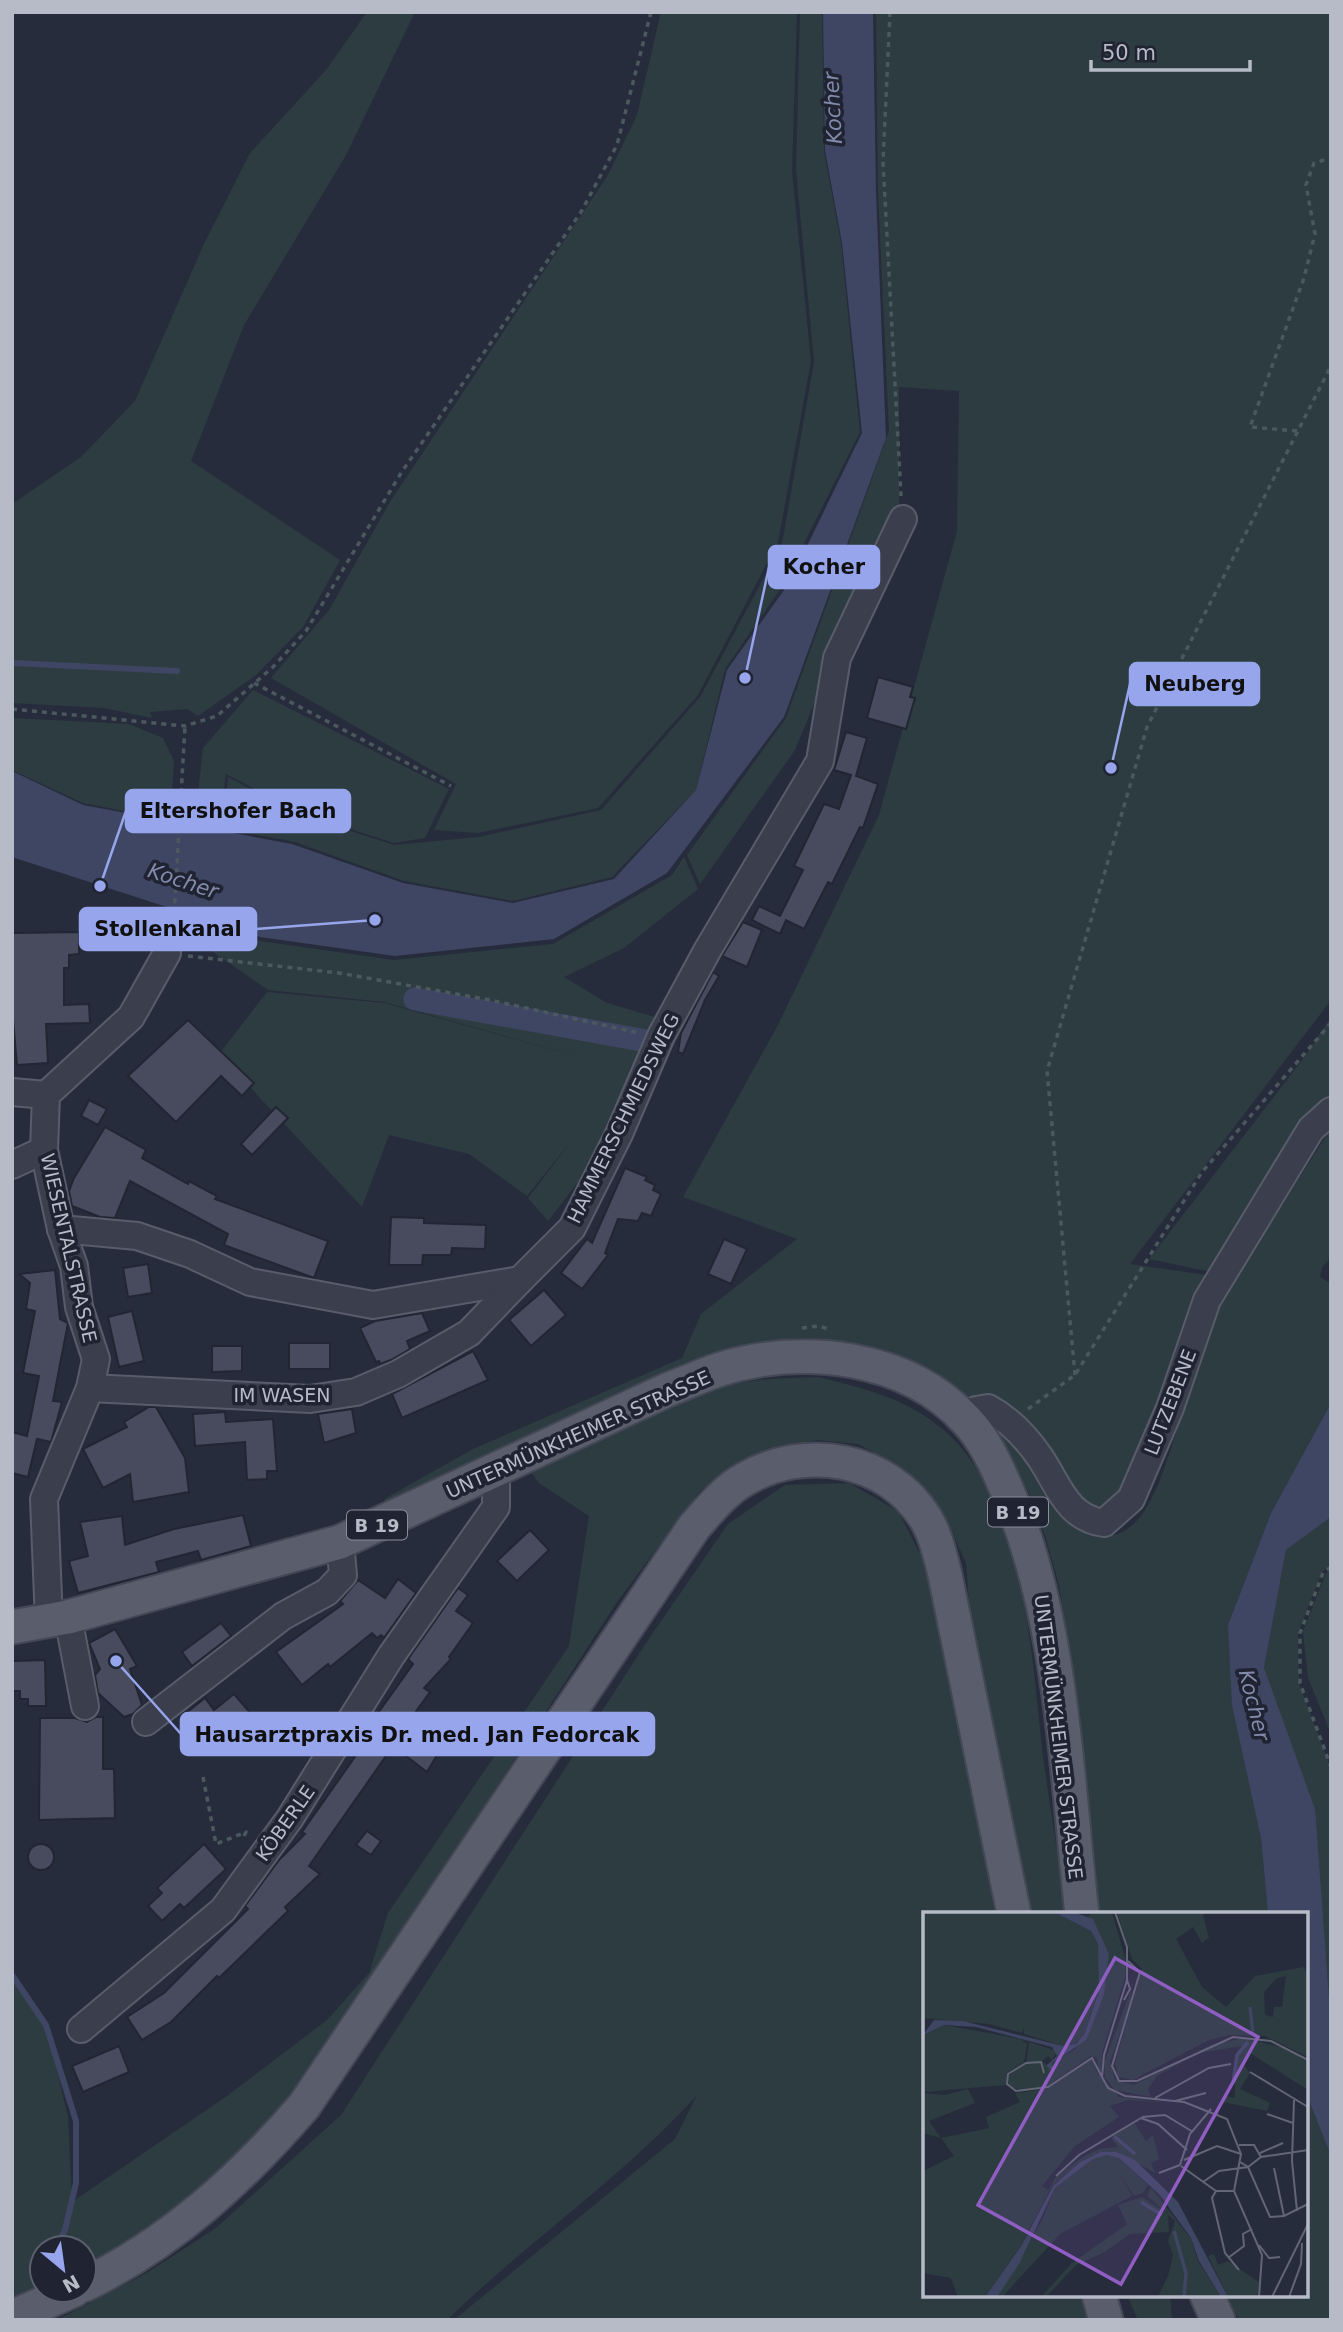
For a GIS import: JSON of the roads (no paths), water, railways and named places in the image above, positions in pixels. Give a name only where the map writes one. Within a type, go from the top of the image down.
[{"type":"main road","name":"UNTERMÜNKHEIMER STRASSE","points":[[12,1627],[59,1619],[340,1542],[667,1390],[723,1368],[805,1357],[841,1359],[879,1366],[937,1395],[967,1420],[989,1450],[1019,1514],[1039,1581],[1052,1656],[1082,1912]]},
{"type":"main road","points":[[98,2277],[138,2255],[188,2220],[266,2151],[304,2106],[694,1527],[742,1480],[766,1468],[798,1460],[826,1459],[854,1464],[896,1486],[925,1518],[937,1540],[945,1575],[1014,1912]]},
{"type":"main road","points":[[1100,2297],[1106,2320]]},
{"type":"main road","points":[[1207,2297],[1218,2320]]},
{"type":"main road","points":[[12,2317],[42,2304]]},
{"type":"street","name":"HAMMERSCHMIEDSWEG","points":[[520,1280],[572,1227],[619,1134],[661,1036],[820,761],[837,658],[903,519]]},
{"type":"street","points":[[12,1092],[46,1095],[131,1017],[171,941]]},
{"type":"street","name":"WIESENTALSTRASSE","points":[[46,1095],[44,1150],[61,1229],[74,1266],[79,1307],[96,1359],[90,1388],[44,1499],[59,1619],[85,1706]]},
{"type":"street","name":"LUTZEBENE","points":[[967,1420],[976,1410],[988,1408],[1010,1422],[1039,1455],[1065,1501],[1079,1515],[1104,1523],[1114,1517],[1131,1499],[1136,1488],[1170,1408],[1207,1300],[1311,1129],[1331,1111]]},
{"type":"street","points":[[12,1165],[44,1150]]},
{"type":"street","points":[[61,1229],[137,1236],[190,1254],[250,1282],[373,1305],[520,1280]]},
{"type":"street","name":"IM WASEN","points":[[90,1388],[310,1399],[356,1392],[398,1374],[469,1333],[520,1280]]},
{"type":"street","name":"KÖBERLE","points":[[81,2029],[223,1910],[290,1818],[391,1656],[496,1507],[496,1469]]},
{"type":"street","points":[[146,1722],[283,1616],[327,1592],[343,1575],[340,1542]]},
{"type":"water","points":[[823,12],[873,12],[876,193],[886,438],[784,717],[667,873],[554,939],[395,956],[260,937],[12,857],[12,771],[83,805],[292,844],[403,883],[513,903],[614,879],[696,790],[727,670],[789,583],[862,433],[842,243],[825,150]]},
{"type":"water","points":[[1331,1403],[1331,1517],[1286,1550],[1264,1668],[1315,1809],[1331,2025],[1331,2156],[1308,2098],[1308,1912],[1268,1912],[1261,1838],[1232,1705],[1228,1625],[1271,1513]]},
{"type":"waterway","points":[[12,663],[177,671]]},
{"type":"waterway","points":[[415,999],[641,1040]]},
{"type":"waterway","points":[[12,1975],[46,2025],[76,2121],[76,2183],[63,2234]]},
{"type":"place","name":"Kocher","points":[[745,678]]},
{"type":"place","name":"Neuberg","points":[[1111,768]]},
{"type":"place","name":"Eltershofer Bach","points":[[100,886]]},
{"type":"place","name":"Stollenkanal","points":[[375,920]]},
{"type":"place","name":"Hausarztpraxis Dr. med. Jan Fedorcak","points":[[116,1661]]}]
